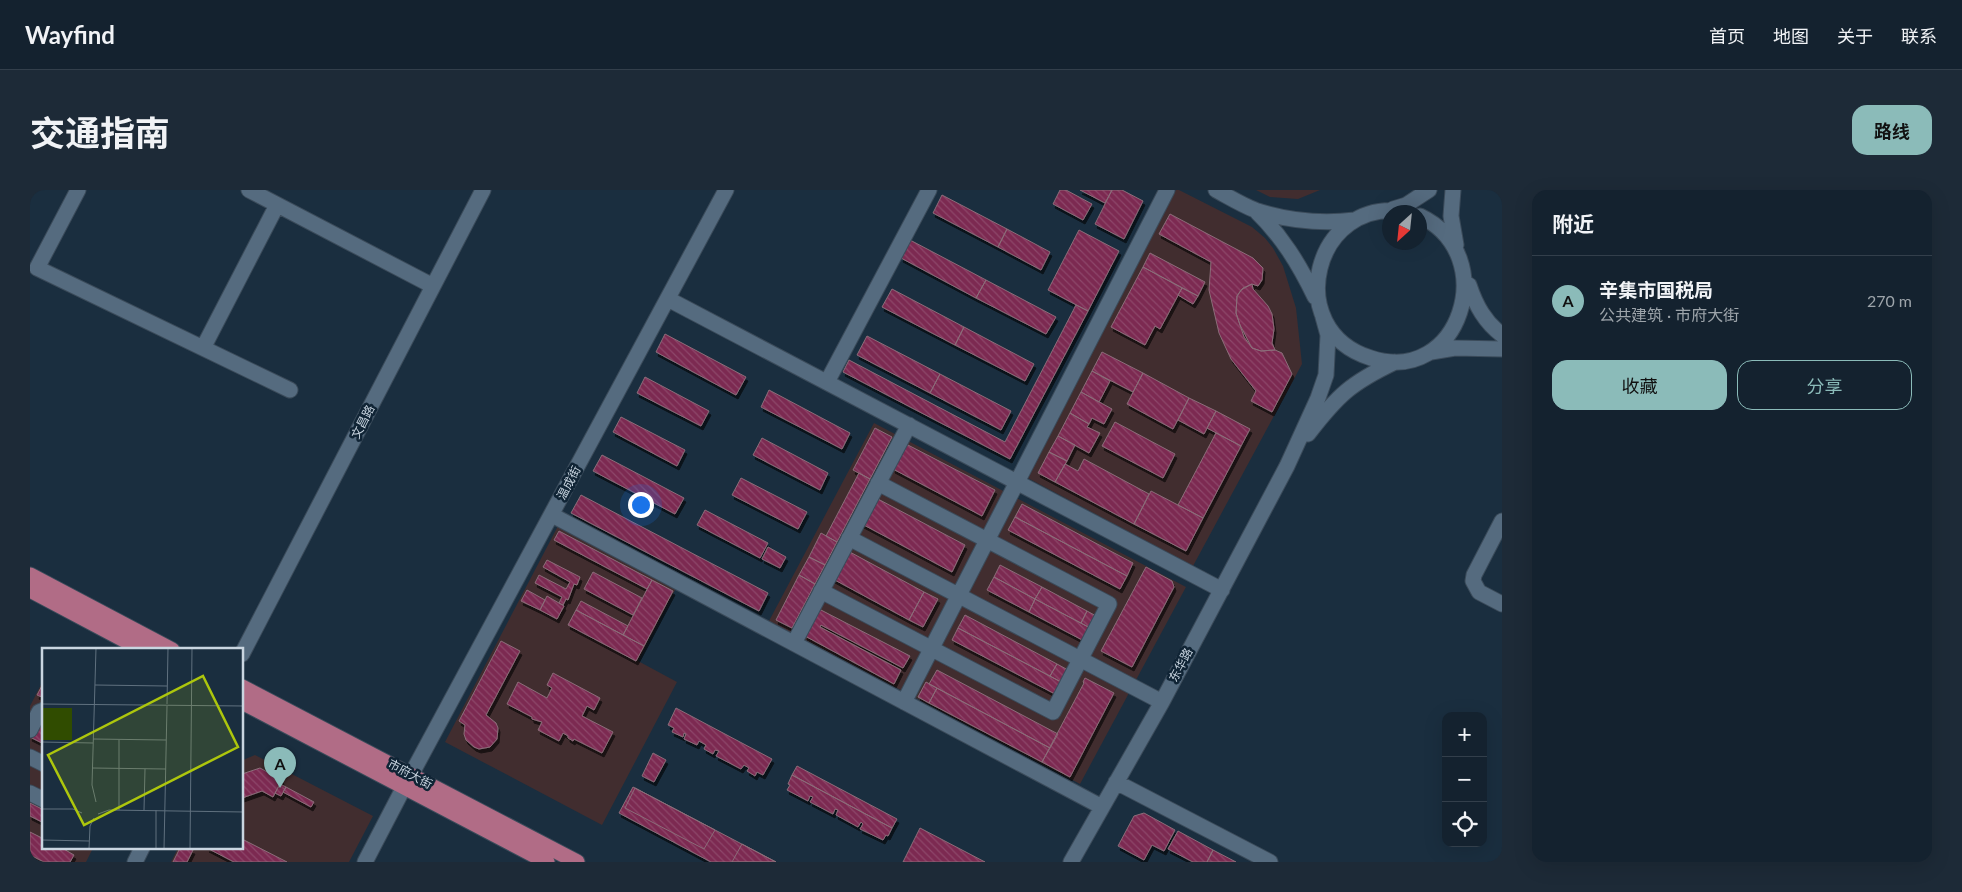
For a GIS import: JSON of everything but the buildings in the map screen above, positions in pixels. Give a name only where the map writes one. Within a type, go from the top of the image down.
[{"type":"main road","points":[[30,575],[168,648]]},
{"type":"main road","points":[[30,590],[140,648]]},
{"type":"main road","name":"市府大街","points":[[244,688],[547,862]]},
{"type":"main road","name":"市府大街","points":[[244,703],[576,862]]},
{"type":"street","points":[[78,190],[37,268],[290,390]]},
{"type":"street","points":[[249,190],[433,286]]},
{"type":"street","name":"文昌路","points":[[244,650],[483,190]]},
{"type":"street","name":"温成街","points":[[365,862],[726,190]]},
{"type":"street","points":[[827,382],[929,190]]},
{"type":"street","points":[[904,702],[1167,190]]},
{"type":"street","points":[[1216,190],[1253,210],[1272,227],[1288,247],[1303,270],[1328,334],[1326,375],[1318,398],[1287,466]]},
{"type":"street","points":[[1253,210],[1307,222],[1328,223],[1357,219],[1406,206],[1429,190]]},
{"type":"street","points":[[1453,190],[1452,216],[1456,246],[1466,268],[1474,301],[1480,312],[1502,336]]},
{"type":"street","points":[[203,348],[277,205]]},
{"type":"street","points":[[1357,219],[1337,234],[1324,255],[1317,281],[1321,312],[1335,335],[1352,350],[1373,359],[1397,362]]},
{"type":"street","points":[[1427,220],[1439,227],[1456,246]]},
{"type":"street","points":[[1427,353],[1448,337],[1459,322],[1466,305],[1468,280]]},
{"type":"street","points":[[668,299],[1222,590]]},
{"type":"street","points":[[1287,466],[1306,436],[1332,403],[1361,379],[1397,362],[1427,353],[1455,348],[1502,349]]},
{"type":"street","points":[[794,643],[908,425]]},
{"type":"street","name":"东华路","points":[[1071,862],[1162,702],[1287,466]]},
{"type":"street","points":[[821,591],[1053,712],[1109,604],[878,483]]},
{"type":"street","points":[[552,515],[1102,807]]},
{"type":"street","points":[[1502,521],[1474,575],[1473,581],[1479,592],[1502,604]]},
{"type":"street","points":[[849,538],[1162,702]]},
{"type":"street","points":[[30,730],[39,712],[42,711]]},
{"type":"street","points":[[30,757],[42,763]]},
{"type":"street","points":[[1116,782],[1270,862]]},
{"type":"street","points":[[30,792],[42,799]]},
{"type":"street","points":[[135,862],[141,850]]},
{"type":"shaded area","points":[[1176,190],[1252,227],[1273,248],[1283,266],[1296,308],[1302,364],[1193,566],[1024,476]]},
{"type":"shaded area","points":[[1256,190],[1320,190],[1298,199],[1270,197]]},
{"type":"shaded area","points":[[874,423],[1186,587],[1080,784],[769,621]]},
{"type":"shaded area","points":[[558,526],[676,588],[638,661],[677,682],[602,825],[445,742]]},
{"type":"shaded area","points":[[42,683],[42,850],[92,850],[86,862],[30,862],[30,706]]},
{"type":"shaded area","points":[[255,755],[373,816],[349,862],[171,862],[177,850],[244,850],[244,760]]},
{"type":"place","name":"辛集市国税局","points":[[280,788]]}]
